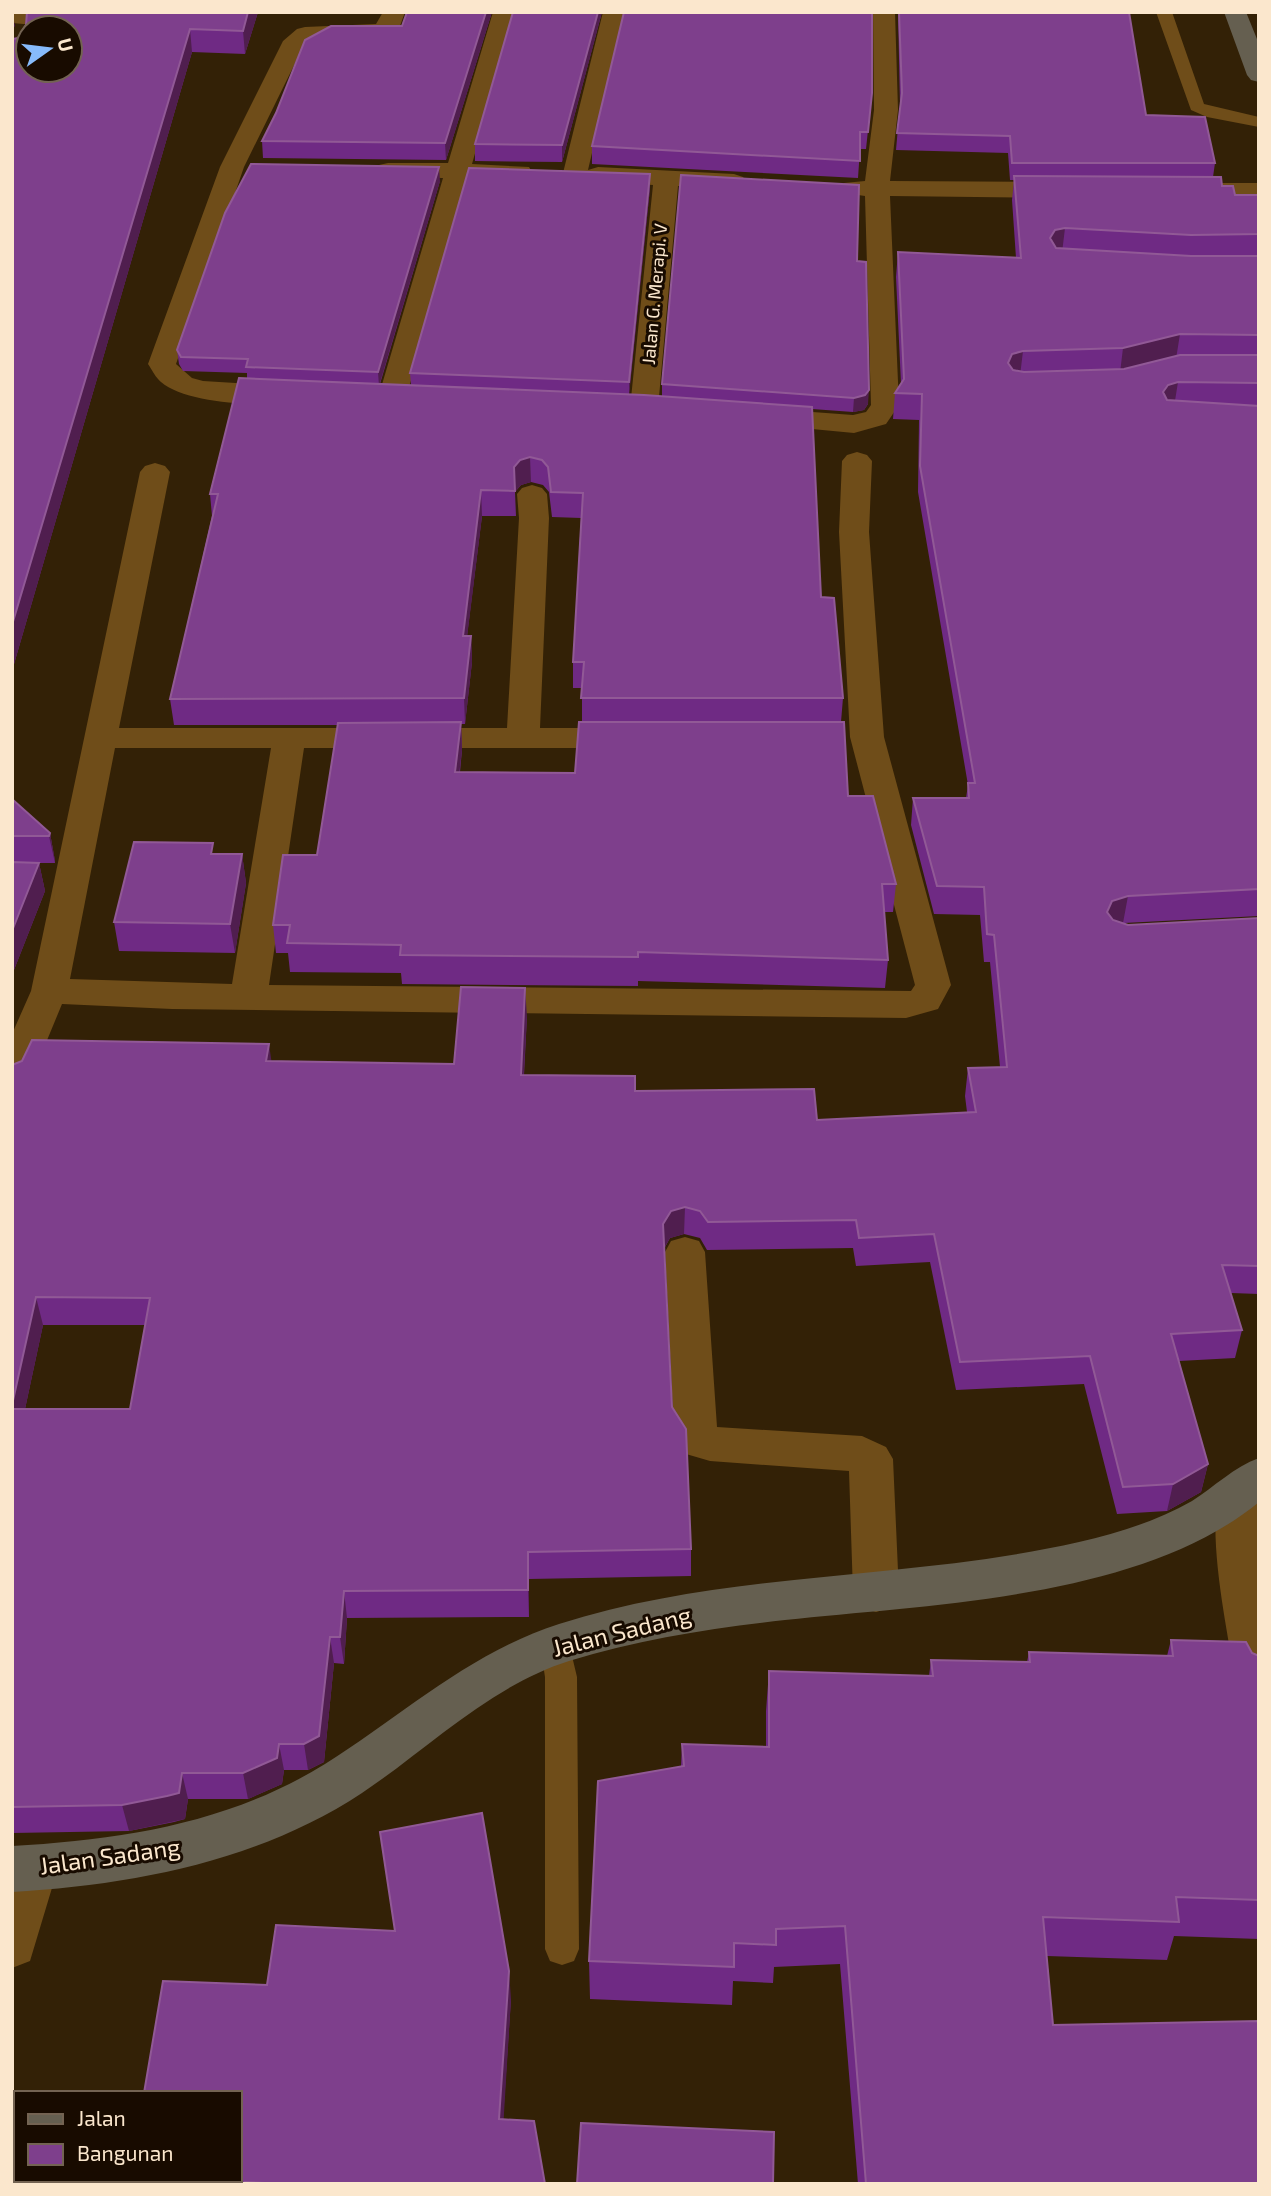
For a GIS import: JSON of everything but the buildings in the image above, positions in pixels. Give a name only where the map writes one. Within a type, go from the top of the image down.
[{"type":"street","points":[[310,395],[200,390],[175,382],[168,377],[162,364],[297,38],[304,34],[382,31],[389,26],[394,12]]},
{"type":"street","points":[[392,398],[504,12]]},
{"type":"street","points":[[575,173],[614,12]]},
{"type":"street","points":[[738,415],[854,424],[876,418],[885,405],[877,189],[886,110],[884,12]]},
{"type":"street","points":[[1235,12],[1259,75]]},
{"type":"street","points":[[84,24],[98,24]]},
{"type":"street","points":[[365,170],[575,173],[758,183]]},
{"type":"street","name":"Jalan G. Merapi. V","points":[[666,179],[631,408],[671,410]]},
{"type":"street","points":[[824,186],[877,189],[1095,190]]},
{"type":"street","points":[[1163,191],[1259,191]]},
{"type":"street","points":[[365,397],[419,400]]},
{"type":"street","points":[[49,991],[906,1005],[925,1000],[933,985],[853,737],[857,461]]},
{"type":"street","points":[[12,1079],[49,991],[75,877],[155,472]]},
{"type":"street","points":[[523,738],[534,518],[532,494]]},
{"type":"street","points":[[102,737],[660,738]]},
{"type":"street","points":[[249,996],[289,738]]},
{"type":"street","points":[[37,877],[75,877]]},
{"type":"street","points":[[685,1252],[696,1434],[701,1442],[710,1444],[862,1454],[871,1459],[876,1593]]},
{"type":"street","points":[[1249,1485],[1238,1534],[1242,1582],[1259,1679]]},
{"type":"street","name":"Jalan Sadang","points":[[23,1869],[146,1855],[197,1844],[285,1808],[340,1780],[482,1680],[556,1645],[680,1614],[975,1581],[1087,1561],[1135,1547],[1177,1529],[1221,1508],[1249,1485]]},
{"type":"street","points":[[12,1944],[23,1869]]},
{"type":"lane","points":[[1164,12],[1197,107],[1207,112],[1259,122]]},
{"type":"lane","points":[[556,1645],[561,1677],[562,1949]]}]
